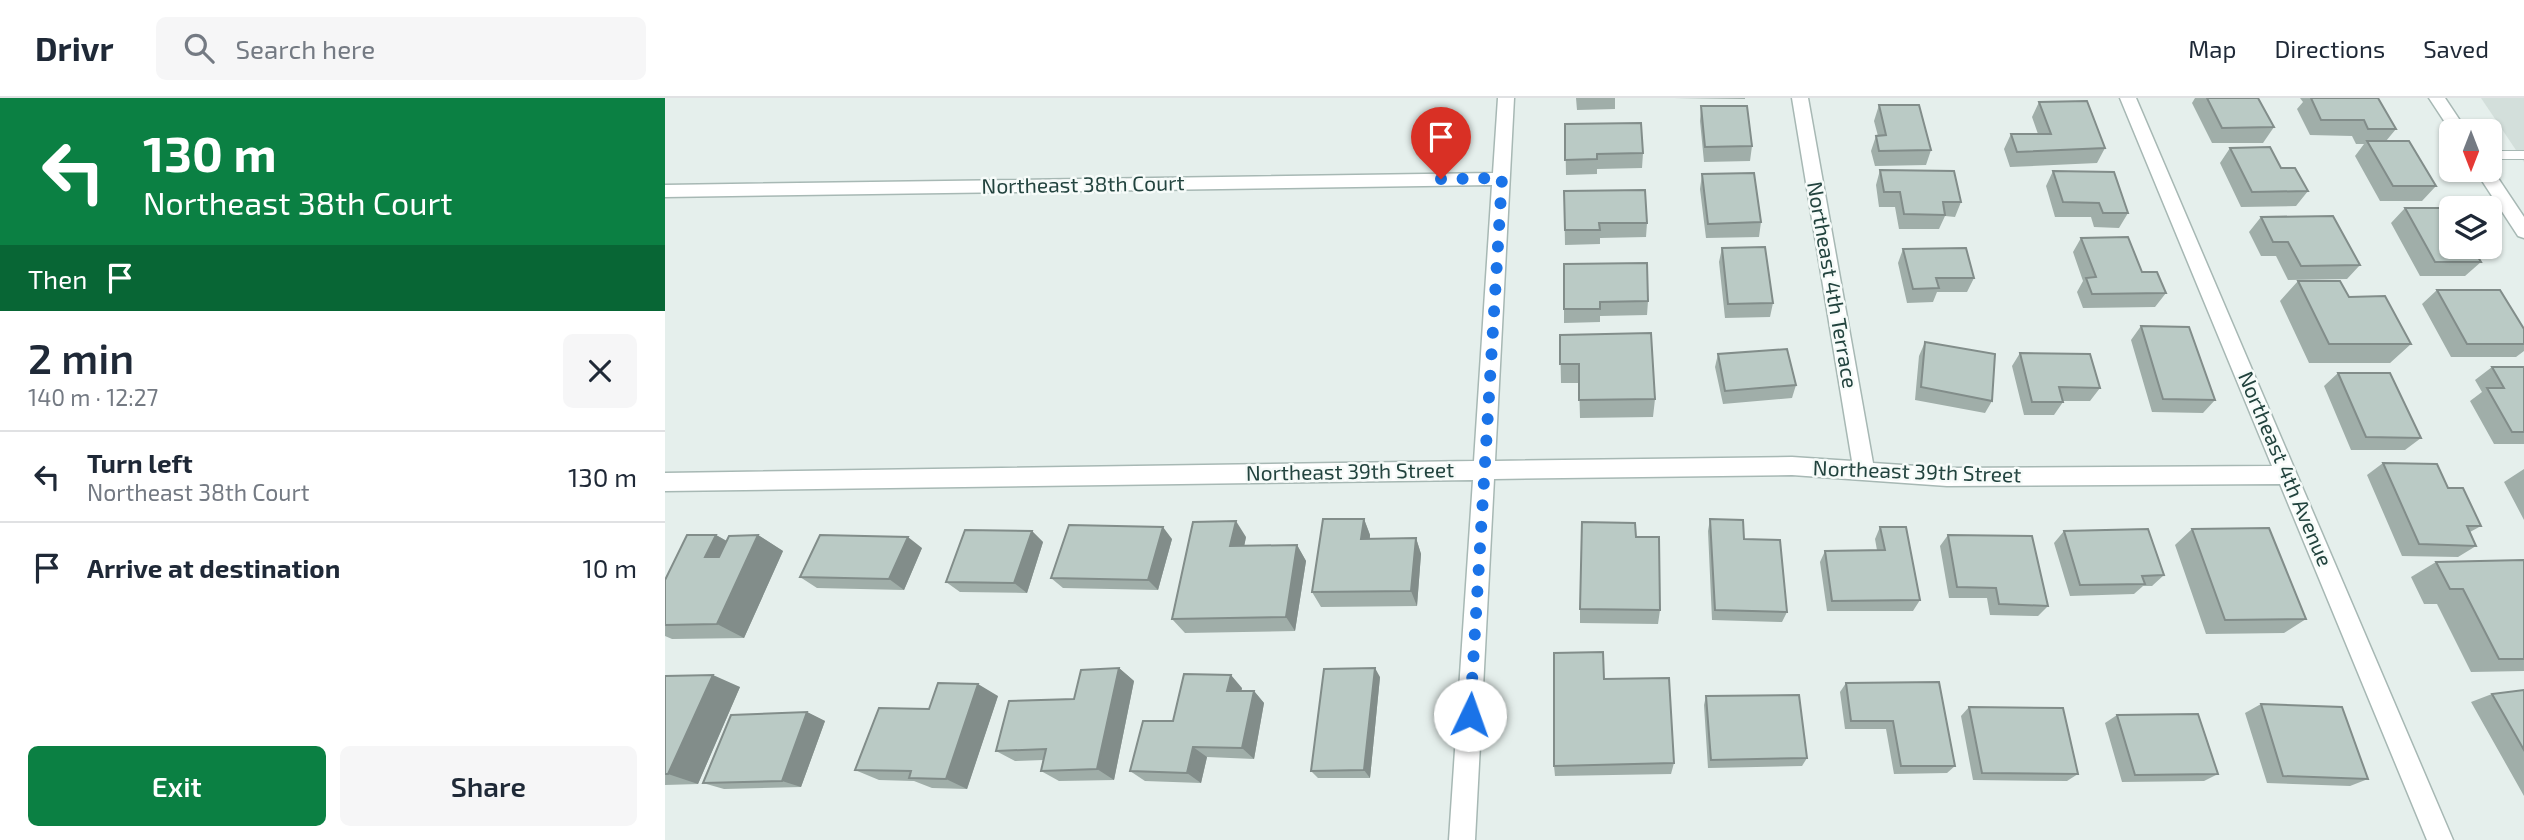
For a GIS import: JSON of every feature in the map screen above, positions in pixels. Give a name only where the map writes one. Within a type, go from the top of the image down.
[{"type":"street","points":[[1462,840],[1506,98]]},
{"type":"street","name":"Northeast 4th Terrace","points":[[1800,98],[1864,471]]},
{"type":"street","name":"Northeast 4th Avenue","points":[[2128,98],[2440,840]]},
{"type":"street","points":[[2437,98],[2451,119]]},
{"type":"street","name":"Northeast 38th Court","points":[[665,191],[1502,178]]},
{"type":"street","points":[[2492,182],[2524,231]]},
{"type":"street","name":"Northeast 39th Street","points":[[665,482],[1791,466],[1947,477],[2287,475]]},
{"type":"lane","points":[[2503,155],[2524,155]]},
{"type":"shaded area","points":[[2481,98],[2524,98],[2524,162],[2503,131],[2503,119],[2495,119]]},
{"type":"building","points":[[2207,98],[2258,98],[2274,127],[2222,128]]},
{"type":"building","points":[[2311,98],[2378,98],[2396,129],[2368,129],[2364,120],[2321,120]]},
{"type":"building","points":[[2087,101],[2105,148],[2017,152],[2011,134],[2051,134],[2039,102]]},
{"type":"building","points":[[1879,105],[1919,105],[1931,150],[1879,151],[1876,136],[1886,135]]},
{"type":"building","points":[[1701,106],[1747,106],[1752,146],[1705,147]]},
{"type":"building","points":[[1641,123],[1643,153],[1597,154],[1597,159],[1565,160],[1565,124]]},
{"type":"building","points":[[2367,141],[2409,141],[2436,186],[2393,186]]},
{"type":"building","points":[[2270,147],[2281,168],[2295,168],[2308,191],[2252,192],[2230,148]]},
{"type":"building","points":[[1880,170],[1954,171],[1961,202],[1943,202],[1945,215],[1904,214],[1900,192],[1884,192]]},
{"type":"building","points":[[2053,171],[2114,172],[2128,213],[2103,213],[2099,203],[2063,202]]},
{"type":"building","points":[[1754,173],[1761,222],[1708,224],[1702,174]]},
{"type":"building","points":[[1645,190],[1647,223],[1599,223],[1600,230],[1565,230],[1564,191]]},
{"type":"building","points":[[2405,208],[2439,208],[2439,259],[2479,259],[2481,262],[2435,262]]},
{"type":"building","points":[[2333,216],[2360,265],[2301,266],[2288,242],[2273,242],[2261,217]]},
{"type":"building","points":[[2128,237],[2142,272],[2157,272],[2166,293],[2092,294],[2086,278],[2096,277],[2081,238]]},
{"type":"building","points":[[1765,247],[1773,303],[1728,304],[1722,248]]},
{"type":"building","points":[[1966,248],[1974,278],[1936,278],[1939,288],[1913,289],[1903,249]]},
{"type":"building","points":[[1647,263],[1648,301],[1600,302],[1600,309],[1564,309],[1564,264]]},
{"type":"building","points":[[2298,281],[2340,281],[2349,297],[2385,296],[2411,344],[2329,344]]},
{"type":"building","points":[[2437,290],[2500,290],[2524,329],[2524,344],[2467,344]]},
{"type":"building","points":[[2141,326],[2189,327],[2215,400],[2163,399]]},
{"type":"building","points":[[1651,333],[1655,399],[1579,400],[1579,364],[1560,364],[1560,335]]},
{"type":"building","points":[[1925,342],[1995,354],[1992,401],[1921,387]]},
{"type":"building","points":[[1787,349],[1796,385],[1725,391],[1718,354]]},
{"type":"building","points":[[2020,353],[2090,354],[2100,388],[2059,387],[2063,402],[2032,402]]},
{"type":"building","points":[[2492,367],[2524,367],[2524,432],[2512,432],[2487,388],[2504,388]]},
{"type":"building","points":[[2338,373],[2390,373],[2421,438],[2366,437]]},
{"type":"building","points":[[2383,463],[2437,464],[2448,488],[2463,488],[2481,526],[2467,526],[2476,546],[2419,544]]},
{"type":"building","points":[[1323,519],[1364,519],[1361,539],[1416,538],[1411,591],[1312,592]]},
{"type":"building","points":[[1710,519],[1743,520],[1744,539],[1780,540],[1787,612],[1715,610]]},
{"type":"building","points":[[1236,521],[1230,546],[1297,545],[1286,617],[1172,619],[1193,522]]},
{"type":"building","points":[[1582,522],[1635,523],[1636,537],[1659,537],[1660,610],[1580,609]]},
{"type":"building","points":[[1069,525],[1163,527],[1148,580],[1051,578]]},
{"type":"building","points":[[1880,527],[1906,527],[1920,600],[1832,601],[1825,551],[1885,550]]},
{"type":"building","points":[[2269,528],[2306,619],[2225,620],[2192,529]]},
{"type":"building","points":[[2148,529],[2164,575],[2142,576],[2145,584],[2080,585],[2064,531]]},
{"type":"building","points":[[965,530],[1032,531],[1014,583],[946,582]]},
{"type":"building","points":[[687,535],[716,535],[705,557],[719,557],[729,536],[758,535],[717,624],[665,625],[665,580]]},
{"type":"building","points":[[820,535],[908,537],[889,579],[800,577]]},
{"type":"building","points":[[1948,535],[2032,536],[2048,606],[1999,604],[1996,588],[1957,587]]},
{"type":"building","points":[[2524,560],[2524,659],[2499,659],[2463,589],[2450,589],[2436,562]]},
{"type":"building","points":[[1603,652],[1604,679],[1669,678],[1674,763],[1554,766],[1554,653]]},
{"type":"building","points":[[1119,668],[1097,769],[1041,771],[1046,749],[996,751],[1009,701],[1074,699],[1081,670]]},
{"type":"building","points":[[1375,668],[1364,770],[1311,771],[1324,669]]},
{"type":"building","points":[[1184,674],[1231,675],[1227,691],[1254,691],[1242,748],[1193,747],[1187,773],[1130,771],[1143,721],[1173,721]]},
{"type":"building","points":[[713,675],[668,774],[665,774],[665,676]]},
{"type":"building","points":[[1939,682],[1955,766],[1901,766],[1893,721],[1851,721],[1846,683]]},
{"type":"building","points":[[938,683],[978,684],[946,779],[909,778],[911,771],[855,770],[879,708],[929,709]]},
{"type":"building","points":[[2524,690],[2524,750],[2492,694]]},
{"type":"building","points":[[1799,695],[1807,758],[1711,760],[1706,696]]},
{"type":"building","points":[[2261,704],[2342,707],[2368,779],[2283,776]]},
{"type":"building","points":[[1969,707],[2063,708],[2078,774],[1982,773]]},
{"type":"building","points":[[807,712],[782,781],[703,783],[731,715]]},
{"type":"building","points":[[2198,714],[2218,774],[2135,775],[2117,715]]},
{"type":"route","points":[[1441,179],[1502,178],[1470,715]]}]
